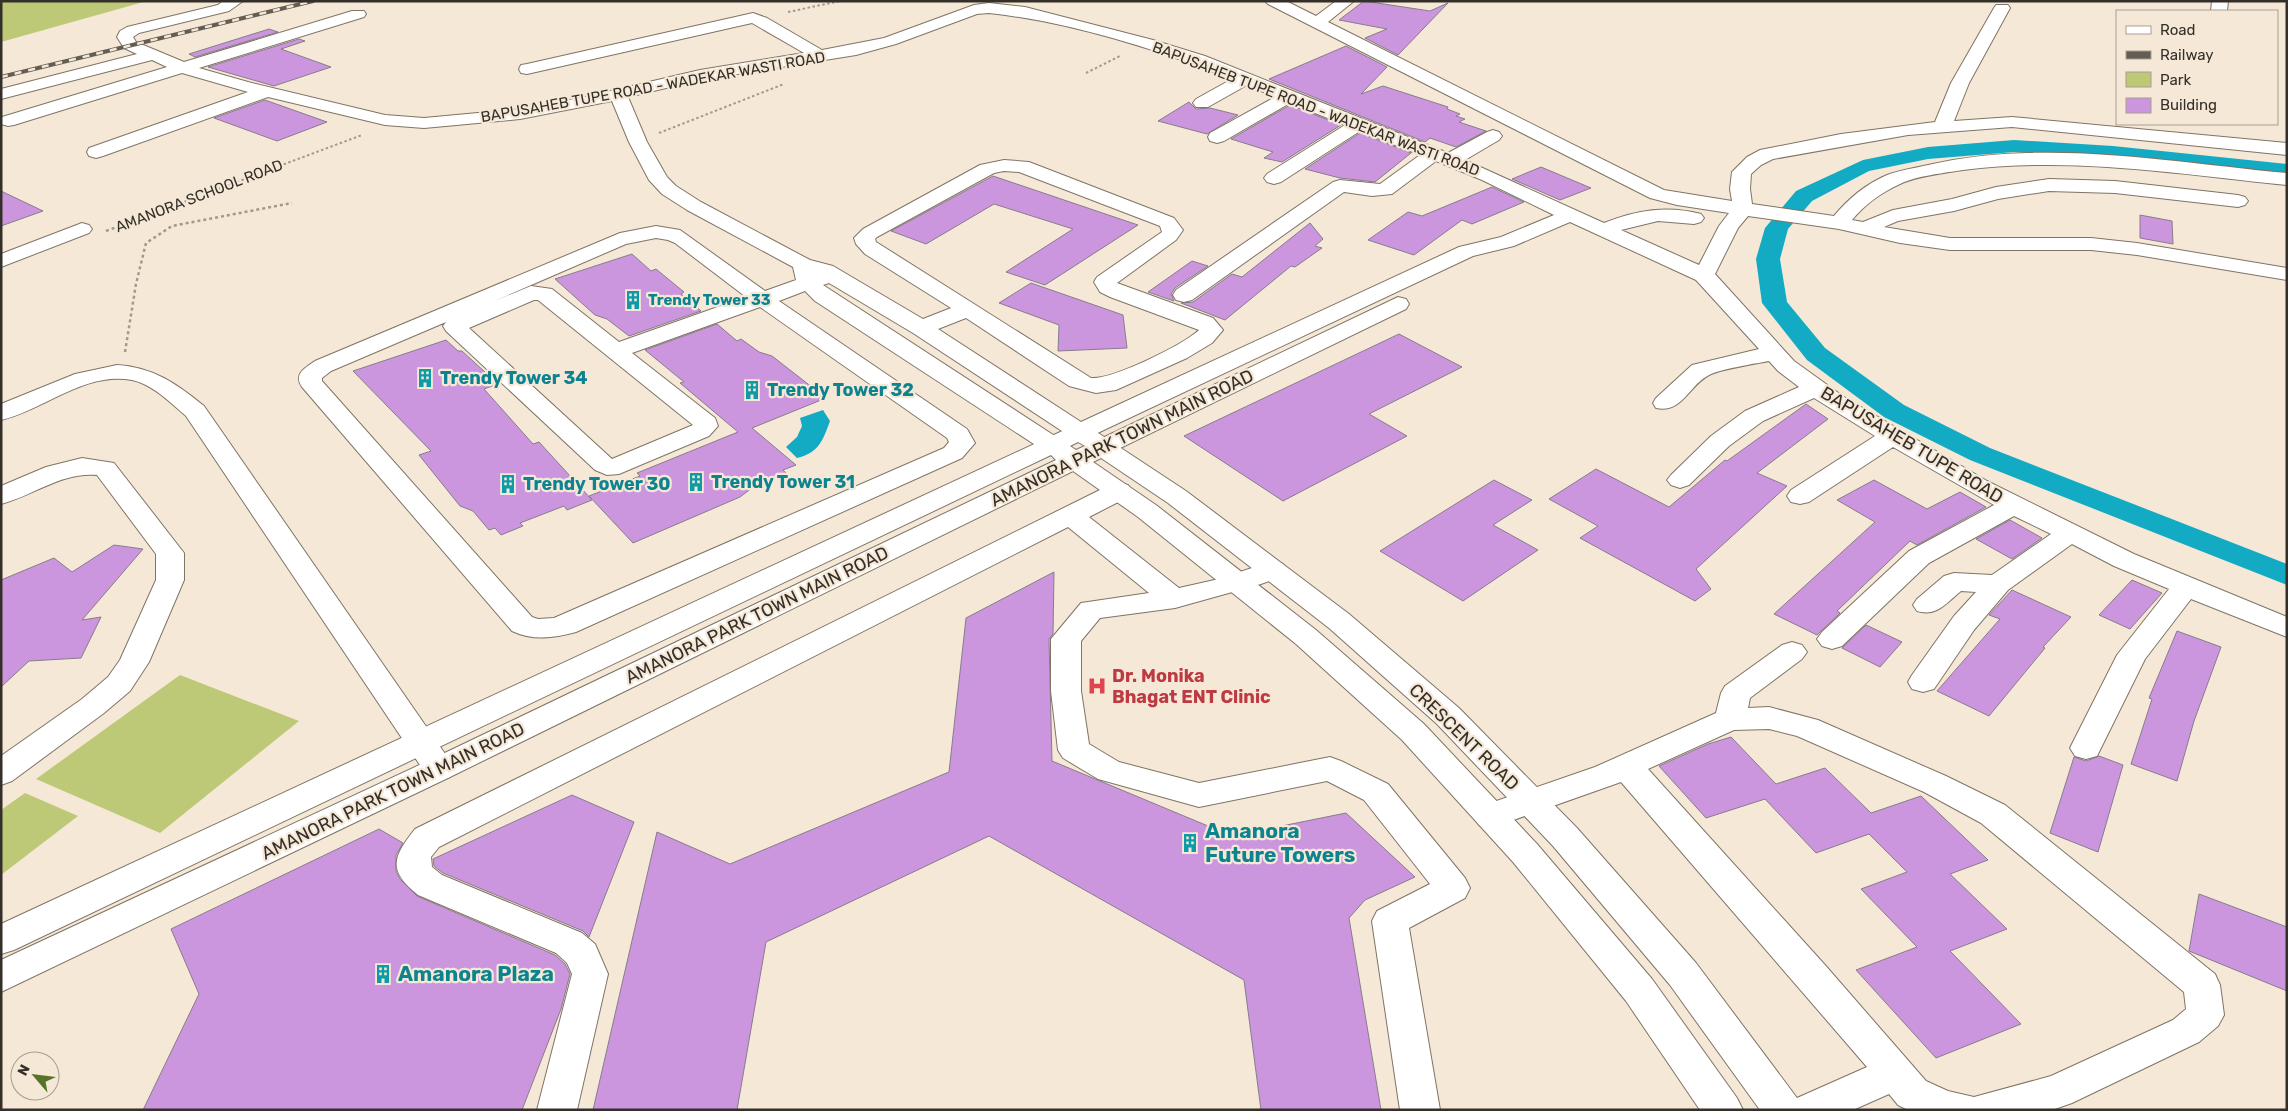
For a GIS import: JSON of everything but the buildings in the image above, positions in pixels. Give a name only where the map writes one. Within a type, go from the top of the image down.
[{"type":"street","name":"BAPUSAHEB TUPE ROAD - WADEKAR WASTI ROAD","points":[[235,1],[224,8],[133,30],[126,34],[126,37],[130,46],[181,66],[266,92],[397,122],[462,121],[501,117],[618,95],[700,75],[856,50],[890,41],[974,10],[1004,8],[1147,43],[1199,60],[1489,176],[1570,215]]},
{"type":"street","points":[[1273,1],[1657,194],[1677,199],[1839,223],[1950,244],[2091,244],[2287,274]]},
{"type":"street","points":[[1317,23],[1346,1]]},
{"type":"street","points":[[1041,16],[1065,5]]},
{"type":"street","points":[[1942,128],[1960,84],[2002,8]]},
{"type":"street","points":[[8,121],[181,66],[358,14]]},
{"type":"street","points":[[527,69],[753,18],[820,56]]},
{"type":"street","points":[[1,94],[153,55]]},
{"type":"street","points":[[1202,103],[1246,79]]},
{"type":"street","points":[[96,152],[266,92]]},
{"type":"street","points":[[618,95],[638,142],[659,180],[675,194],[816,279],[1077,446]]},
{"type":"street","points":[[1217,137],[1289,96]]},
{"type":"street","points":[[1704,275],[1729,226],[1743,209],[1740,189],[1742,172],[1754,161],[1767,154],[1841,140],[1942,128],[2012,122],[2116,124]]},
{"type":"street","points":[[1274,178],[1359,124]]},
{"type":"street","points":[[2124,125],[2287,149]]},
{"type":"street","points":[[1184,296],[1340,186],[1385,190],[1442,157],[1493,136]]},
{"type":"street","points":[[1839,223],[1855,202],[1894,179],[1945,168],[1998,160],[2052,158],[2116,162],[2287,179]]},
{"type":"street","points":[[1009,165],[1022,166],[1167,222],[1173,230],[1169,236],[1105,282],[1108,287],[1118,292],[1205,323],[1212,330],[1204,339],[1190,347],[1108,385],[1088,386],[968,309],[872,250],[866,244],[864,238],[987,169],[1009,165]]},
{"type":"street","points":[[1868,230],[1876,223],[1893,216],[1954,206],[1996,193],[2049,185],[2115,187],[2238,201]]},
{"type":"street","points":[[1604,230],[1635,217],[1654,214],[1683,216],[1729,226]]},
{"type":"street","name":"BAPUSAHEB TUPE ROAD","points":[[1570,215],[1704,275],[1786,366],[1816,388],[1978,488],[2124,560],[2287,628]]},
{"type":"street","name":"AMANORA PARK TOWN MAIN ROAD","points":[[1,977],[430,756],[1077,446],[1350,306],[1466,252],[1507,242],[1570,215]]},
{"type":"street","points":[[1,261],[91,231]]},
{"type":"street","points":[[656,232],[673,234],[769,303],[958,434],[962,443],[953,453],[566,625],[547,629],[531,629],[522,624],[310,382],[310,375],[323,366],[620,239],[637,235],[656,232]]},
{"type":"street","name":"AMANORA PARK TOWN MAIN ROAD","points":[[1077,446],[1372,317],[1485,262],[1507,242]]},
{"type":"street","points":[[622,356],[769,303],[816,279]]},
{"type":"street","points":[[816,279],[921,328],[1077,446]]},
{"type":"street","points":[[540,292],[622,356],[706,423],[706,426],[700,431],[619,466],[607,467],[454,326],[530,293],[540,292]]},
{"type":"street","points":[[1350,306],[1372,317]]},
{"type":"street","points":[[921,328],[968,309]]},
{"type":"street","points":[[1665,404],[1700,370],[1773,353]]},
{"type":"street","points":[[1,412],[68,384],[102,375],[134,373],[166,387],[195,411],[430,756]]},
{"type":"street","points":[[1680,480],[1720,441],[1754,416],[1816,388]]},
{"type":"street","points":[[1800,496],[1892,436]]},
{"type":"street","name":"CRESCENT ROAD","points":[[1077,446],[1119,491],[1148,511],[1306,637],[1412,732],[1526,853],[1639,990],[1723,1110]]},
{"type":"street","name":"CRESCENT ROAD","points":[[1077,446],[1177,497],[1338,622],[1448,716],[1565,837],[1683,974],[1783,1110]]},
{"type":"street","points":[[1,496],[56,472],[82,466],[104,468],[170,553],[170,580],[134,662],[118,684],[93,706],[1,773]]},
{"type":"street","points":[[557,1110],[590,974],[582,954],[569,943],[430,885],[415,873],[414,855],[427,838],[1119,491]]},
{"type":"street","points":[[1832,639],[1919,557],[2014,505]]},
{"type":"street","points":[[1071,516],[1175,599]]},
{"type":"street","points":[[1923,682],[1964,624],[1998,584],[2070,533]]},
{"type":"street","points":[[1273,570],[1240,584],[1175,599],[1091,610],[1066,639],[1066,691],[1074,750],[1109,771],[1199,795],[1330,769],[1376,792],[1453,888],[1390,921],[1420,1110]]},
{"type":"street","points":[[1927,605],[1954,582],[1998,584]]},
{"type":"street","points":[[2086,748],[2132,655],[2186,586]]},
{"type":"street","points":[[1730,719],[1736,693],[1792,652]]},
{"type":"street","points":[[1491,816],[1626,766],[1730,719],[1769,718],[1807,728],[1935,784],[1993,814],[2202,985],[2205,1015],[2186,1031],[2058,1091],[1988,1110]]},
{"type":"street","name":"AMANORA PARK TOWN MAIN ROAD","points":[[1,940],[430,756]]},
{"type":"street","points":[[1626,766],[1812,976],[1912,1093],[1945,1108],[1961,1110]]},
{"type":"street","points":[[1811,1110],[1895,1074]]},
{"type":"path","points":[[753,18],[840,1]]},
{"type":"path","points":[[1086,73],[1147,43]]},
{"type":"path","points":[[638,142],[784,84]]},
{"type":"path","name":"AMANORA SCHOOL ROAD","points":[[91,231],[397,122]]},
{"type":"path","points":[[134,373],[124,351],[136,284],[146,243],[172,226],[292,203]]},
{"type":"green space","points":[[1,1],[147,1],[1,42]]},
{"type":"green space","points":[[180,675],[299,721],[160,833],[36,779]]},
{"type":"green space","points":[[25,793],[78,816],[1,875],[1,810]]},
{"type":"water","points":[[823,410],[830,421],[822,440],[810,453],[797,458],[786,447],[797,437],[802,426],[800,418]]},
{"type":"waterway","points":[[2287,171],[2113,152],[2014,146],[1928,153],[1863,166],[1804,196],[1777,228],[1768,259],[1775,303],[1816,354],[1894,411],[1980,454],[2287,575]]},
{"type":"railway","points":[[1,77],[313,1]]},
{"type":"place","name":"Trendy Tower 33","points":[[633,300]]},
{"type":"place","name":"Trendy Tower 34","points":[[425,378]]},
{"type":"place","name":"Trendy Tower 32","points":[[752,390]]},
{"type":"place","name":"Trendy Tower 31","points":[[696,482]]},
{"type":"place","name":"Trendy Tower 30","points":[[508,484]]},
{"type":"place","name":"Dr. Monika Bhagat ENT Clinic","points":[[1097,686]]},
{"type":"place","name":"Amanora Future Towers","points":[[1190,843]]},
{"type":"place","name":"Amanora Plaza","points":[[383,974]]}]
